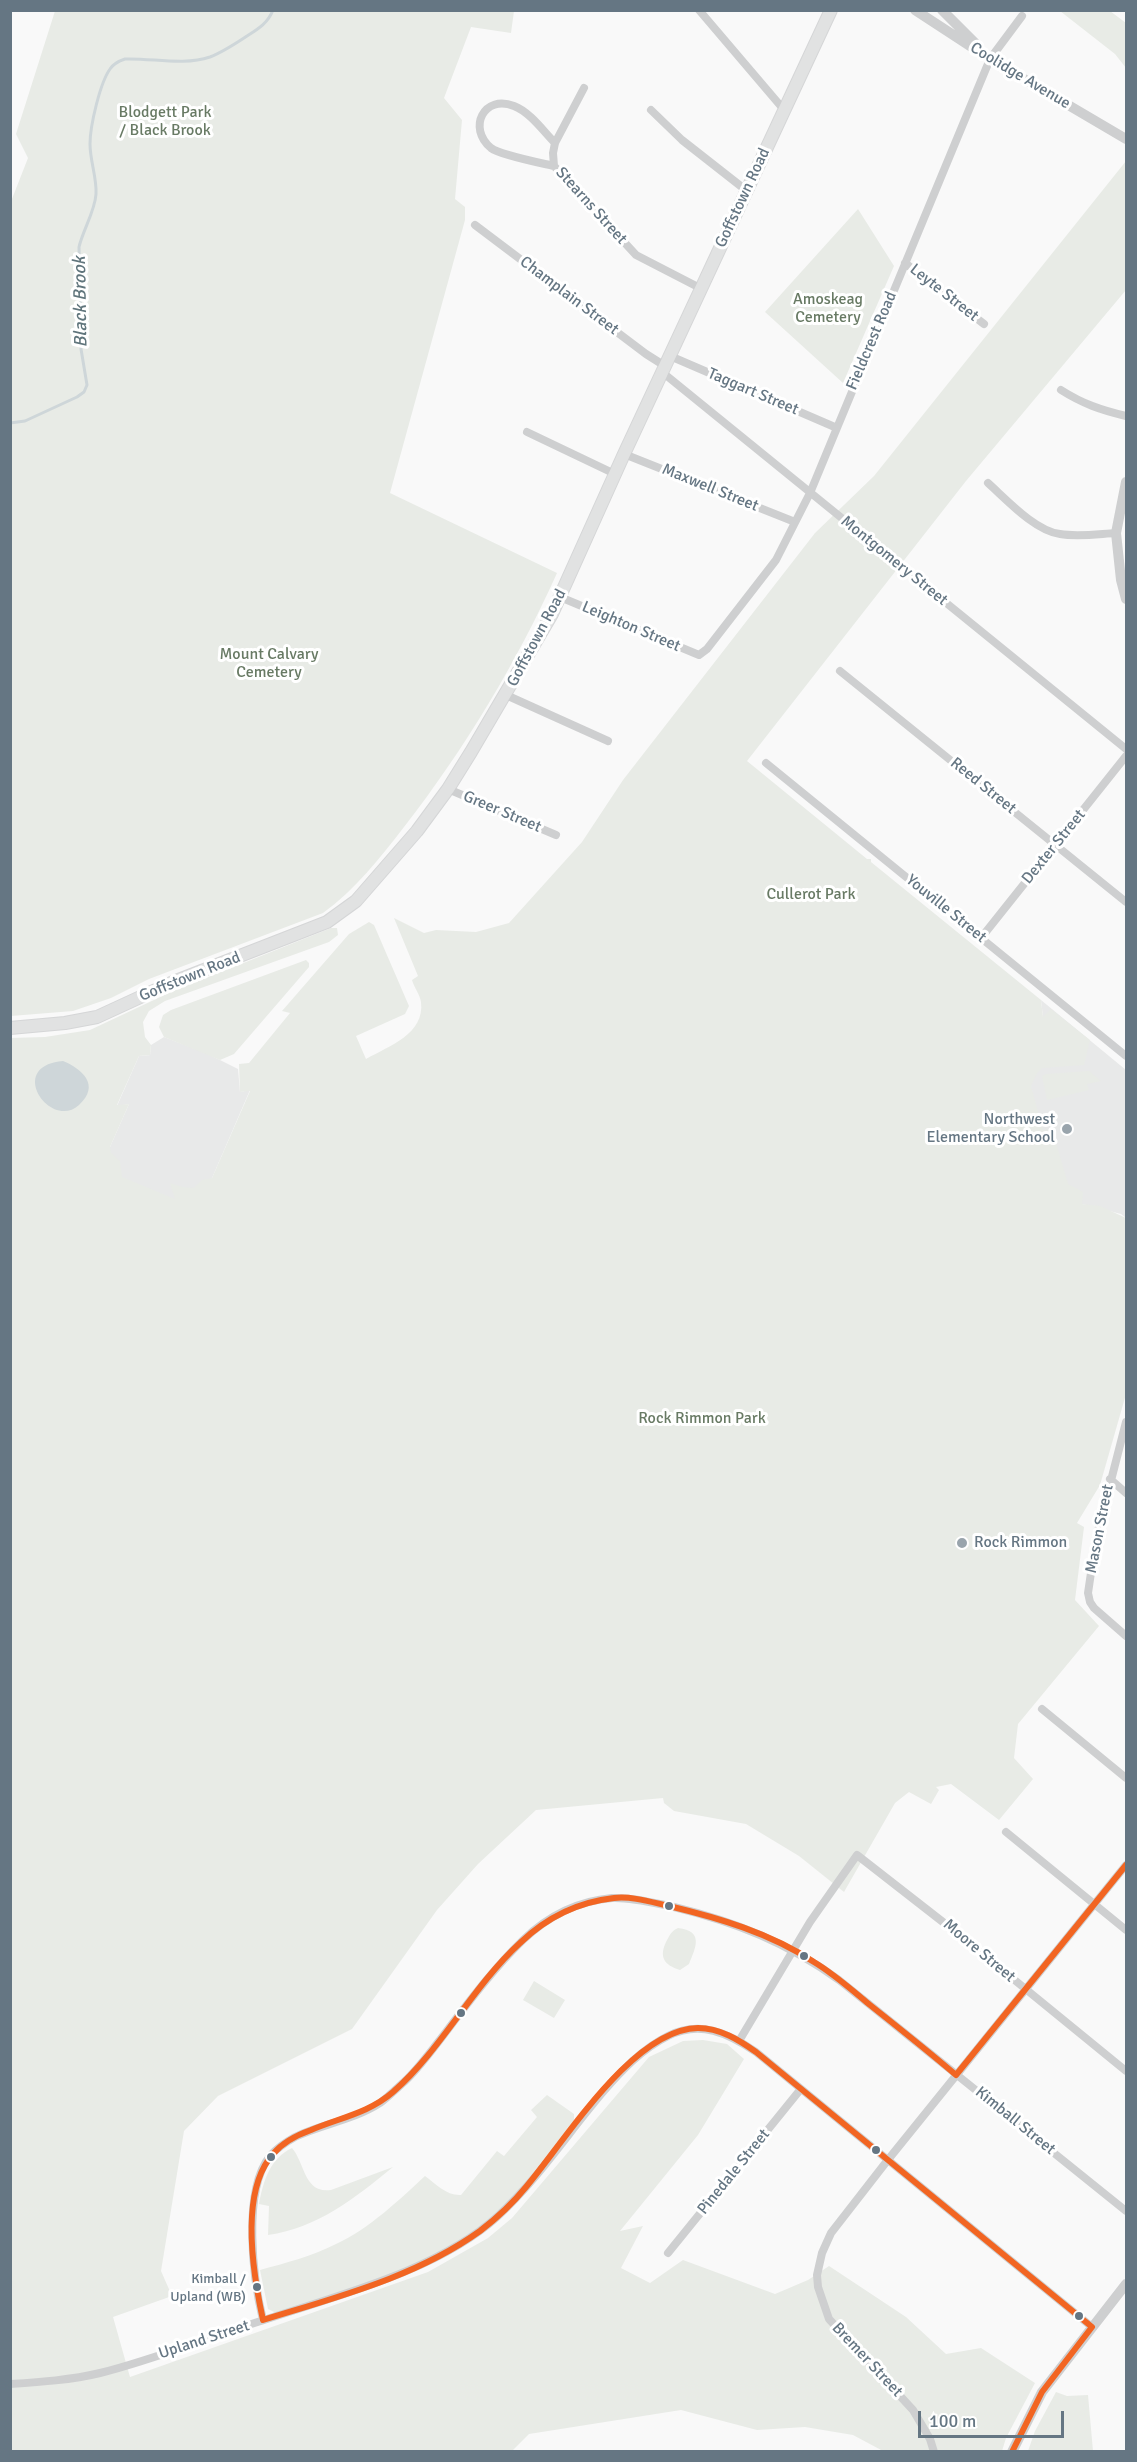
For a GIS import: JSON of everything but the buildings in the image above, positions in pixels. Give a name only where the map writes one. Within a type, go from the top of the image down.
[{"type":"main road","name":"Goffstown Road","points":[[10,1028],[65,1023],[97,1017],[173,982],[327,922],[348,908],[368,888],[417,831],[448,789],[506,695],[560,597],[700,288],[831,10]]},
{"type":"street","points":[[699,10],[785,111]]},
{"type":"street","name":"Coolidge Avenue","points":[[915,10],[1126,140]]},
{"type":"street","points":[[942,10],[990,58]]},
{"type":"street","name":"Fieldcrest Road","points":[[702,655],[776,560],[810,494],[990,58],[1022,16]]},
{"type":"street","name":"Stearns Street","points":[[584,88],[555,143],[554,166],[636,255],[700,288]]},
{"type":"street","points":[[554,166],[493,150],[484,140],[479,120],[486,110],[494,105],[506,103],[517,107],[555,143]]},
{"type":"street","points":[[651,110],[682,140],[747,191]]},
{"type":"street","name":"Champlain Street","points":[[475,225],[646,354],[666,364]]},
{"type":"street","name":"Leyte Street","points":[[905,263],[984,324]]},
{"type":"street","name":"Taggart Street","points":[[666,364],[837,428]]},
{"type":"street","name":"Montgomery Street","points":[[666,364],[810,494],[1126,749]]},
{"type":"street","points":[[1061,390],[1089,406],[1126,416]]},
{"type":"street","points":[[527,432],[615,474]]},
{"type":"street","name":"Maxwell Street","points":[[624,454],[795,522]]},
{"type":"street","points":[[1126,482],[1116,533],[1121,580],[1126,599]]},
{"type":"street","points":[[988,483],[1048,531],[1060,534],[1116,533]]},
{"type":"street","name":"Leighton Street","points":[[560,597],[702,655]]},
{"type":"street","name":"Reed Street","points":[[840,671],[1126,902]]},
{"type":"street","points":[[506,695],[608,741]]},
{"type":"street","name":"Dexter Street","points":[[981,938],[1126,756]]},
{"type":"street","name":"Youville Street","points":[[766,763],[1126,1056]]},
{"type":"street","name":"Greer Street","points":[[448,789],[556,835]]},
{"type":"street","name":"Mason Street","points":[[1126,1422],[1096,1539],[1088,1593],[1090,1602],[1102,1616],[1126,1635]]},
{"type":"street","points":[[1110,1479],[1126,1492]]},
{"type":"street","points":[[1042,1709],[1126,1778]]},
{"type":"street","points":[[1006,1832],[1126,1930]]},
{"type":"street","name":"Moore Street","points":[[794,1949],[829,1892],[858,1855],[1126,2071]]},
{"type":"street","name":"Bremer Street","points":[[934,2451],[919,2420],[906,2401],[829,2319],[818,2287],[819,2263],[826,2242],[887,2161],[1126,1865]]},
{"type":"street","name":"Kimball Street","points":[[263,2320],[253,2256],[254,2198],[260,2176],[270,2156],[297,2136],[350,2117],[381,2102],[408,2079],[514,1949],[548,1919],[568,1909],[613,1898],[635,1900],[722,1920],[794,1949],[839,1980],[1126,2211]]},
{"type":"street","points":[[739,2041],[794,1949]]},
{"type":"street","name":"Upland Street","points":[[10,2384],[53,2381],[99,2373],[313,2304],[408,2270],[439,2256],[478,2232],[527,2186],[621,2072],[656,2042],[677,2032],[702,2028],[725,2034],[739,2041],[1092,2327]]},
{"type":"street","name":"Pinedale Street","points":[[668,2253],[800,2090]]},
{"type":"street","points":[[1012,2451],[1042,2392],[1126,2284]]},
{"type":"shaded area","name":"Northwest Elementary School","points":[[1041,1000],[1126,1070],[1126,1218],[1121,1214],[1082,1204],[1023,1161],[1029,1017],[1043,1017]]},
{"type":"shaded area","points":[[164,1037],[208,1054],[238,1069],[240,1092],[250,1090],[212,1178],[166,1222],[98,1154],[110,1147],[129,1104],[117,1106],[139,1056],[150,1055],[151,1045]]},
{"type":"shaded area","points":[[63,1061],[77,1068],[89,1084],[85,1098],[79,1105],[68,1111],[57,1110],[46,1104],[35,1084],[37,1074],[46,1065]]},
{"type":"green space","name":"Mount Calvary Cemetery","points":[[55,11],[514,11],[511,33],[471,27],[444,98],[462,120],[455,199],[465,207],[465,220],[390,493],[557,573],[507,672],[448,767],[376,862],[335,904],[323,913],[149,979],[111,998],[73,1011],[11,1016],[10,204],[28,158],[16,134]]},
{"type":"green space","points":[[1060,11],[1110,11],[1126,23],[1126,68],[1115,54]]},
{"type":"green space","name":"Rock Rimmon Park","points":[[1126,161],[1126,290],[966,481],[747,761],[867,859],[871,859],[871,862],[1041,1000],[1043,1017],[1051,1009],[1090,1040],[1084,1065],[1042,1068],[1031,1086],[1043,1130],[1052,1129],[1068,1184],[1083,1192],[1082,1204],[1100,1206],[1126,1218],[1126,1394],[1100,1485],[1077,1523],[1084,1527],[1075,1600],[1099,1626],[1018,1724],[1014,1758],[1033,1779],[999,1820],[951,1784],[936,1787],[939,1790],[931,1804],[909,1792],[895,1803],[844,1892],[799,1856],[746,1824],[674,1811],[664,1803],[663,1798],[536,1810],[478,1864],[437,1910],[352,2029],[218,2096],[184,2131],[161,2271],[172,2296],[113,2317],[130,2377],[428,2272],[488,2238],[512,2218],[649,2057],[683,2041],[703,2040],[727,2044],[744,2059],[698,2135],[620,2231],[643,2226],[621,2268],[650,2283],[683,2260],[775,2294],[808,2280],[829,2266],[906,2317],[946,2354],[981,2348],[1035,2383],[1006,2438],[1002,2451],[883,2451],[853,2435],[805,2427],[757,2430],[681,2410],[529,2434],[512,2451],[11,2451],[10,1038],[45,1037],[90,1030],[171,992],[331,928],[337,928],[338,935],[329,942],[165,1001],[149,1011],[143,1022],[145,1037],[151,1045],[150,1055],[139,1056],[117,1105],[129,1104],[110,1147],[111,1153],[120,1161],[122,1177],[175,1199],[170,1183],[194,1188],[202,1180],[212,1178],[250,1091],[240,1092],[239,1064],[249,1063],[290,1013],[282,1011],[349,934],[369,922],[374,925],[409,1006],[405,1014],[356,1036],[366,1059],[404,1038],[417,1023],[421,1013],[421,1002],[412,980],[418,976],[394,918],[424,933],[436,930],[476,932],[509,923],[582,842],[623,780],[815,533],[874,476]]},
{"type":"green space","name":"Amoskeag Cemetery","points":[[858,209],[894,266],[843,383],[765,312]]},
{"type":"green space","points":[[306,960],[309,967],[234,1054],[220,1060],[164,1037],[159,1027],[163,1015],[171,1010]]},
{"type":"green space","points":[[1089,1071],[1101,1081],[1087,1084],[1089,1090],[1047,1100],[1042,1076]]},
{"type":"green space","points":[[678,1928],[692,1932],[696,1941],[689,1964],[680,1970],[670,1966],[663,1956],[666,1942],[672,1932]]},
{"type":"green space","points":[[534,1981],[565,2000],[554,2018],[523,2000]]},
{"type":"green space","points":[[547,2095],[574,2114],[574,2121],[520,2188],[483,2224],[435,2254],[383,2277],[276,2313],[268,2309],[260,2270],[308,2256],[348,2238],[383,2213],[425,2176],[446,2192],[461,2195],[497,2151],[504,2156],[537,2117],[531,2110]]},
{"type":"green space","points":[[292,2148],[310,2182],[322,2190],[331,2190],[393,2167],[350,2200],[320,2219],[268,2235],[269,2206],[259,2204],[263,2187],[273,2164],[284,2152]]},
{"type":"green space","points":[[1056,2392],[1067,2396],[1088,2395],[1093,2451],[1028,2451],[1035,2431]]},
{"type":"waterway","name":"Black Brook","points":[[10,423],[25,421],[77,397],[84,392],[87,385],[81,349],[79,247],[96,194],[90,136],[99,94],[110,69],[117,62],[125,59],[189,61],[210,57],[229,48],[259,28],[273,10]]},
{"type":"transit line","points":[[1012,2452],[1042,2392],[1092,2327],[756,2052],[722,2032],[698,2028],[674,2033],[649,2047],[625,2067],[602,2091],[510,2205],[480,2231],[455,2247],[430,2261],[375,2284],[263,2320],[253,2257],[252,2211],[256,2190],[262,2170],[273,2154],[286,2142],[364,2110],[393,2092],[427,2057],[503,1960],[530,1934],[575,1907],[614,1898],[635,1899],[707,1916],[762,1935],[797,1952],[843,1982],[956,2075],[1126,1865]]},
{"type":"place","name":"Northwest Elementary School","points":[[1067,1129]]},
{"type":"place","name":"Rock Rimmon","points":[[962,1543]]},
{"type":"place","name":"Kimball / Upland (WB)","points":[[257,2287]]},
{"type":"park label","name":"Blodgett Park / Black Brook","points":[[165,122]]},
{"type":"park label","name":"Cullerot Park","points":[[811,895]]}]
